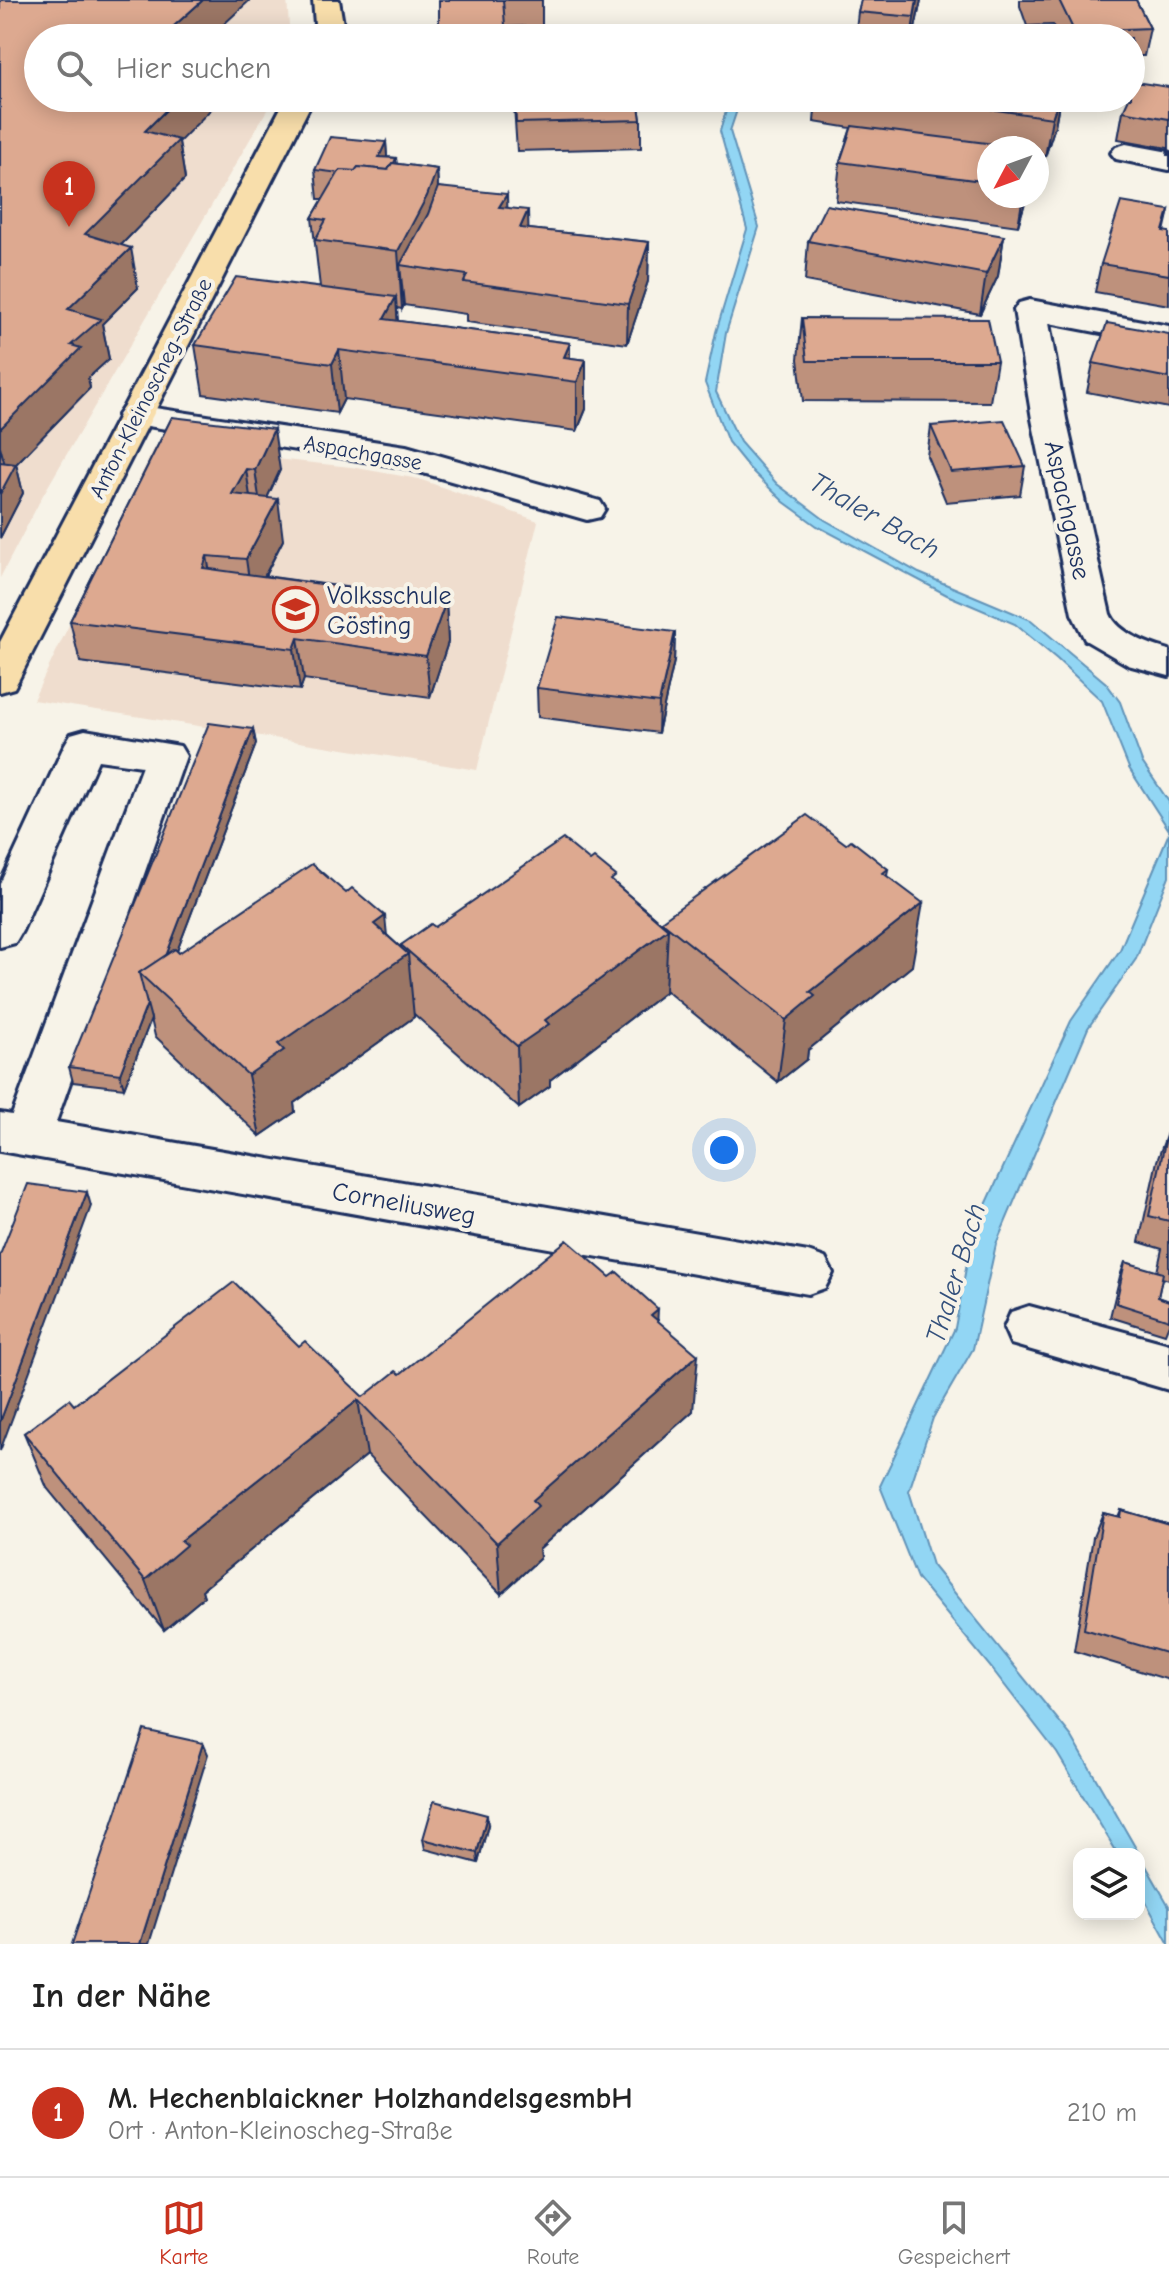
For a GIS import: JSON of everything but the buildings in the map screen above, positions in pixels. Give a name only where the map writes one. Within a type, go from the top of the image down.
[{"type":"main road","points":[[326,0],[329,24]]},
{"type":"main road","name":"Anton-Kleinoscheg-Straße","points":[[0,679],[293,112]]},
{"type":"street","points":[[1126,153],[1169,161]]},
{"type":"street","name":"Aspachgasse","points":[[1169,336],[1030,310],[1049,419],[1091,614],[1098,631],[1142,656],[1169,663]]},
{"type":"street","name":"Aspachgasse","points":[[135,415],[406,457],[587,509]]},
{"type":"street","points":[[0,931],[85,744],[166,756],[13,1134]]},
{"type":"street","name":"Corneliusweg","points":[[13,1134],[808,1273]]},
{"type":"street","points":[[1029,1328],[1169,1367]]},
{"type":"shaded area","points":[[0,0],[287,0],[289,24],[24,24],[24,112],[266,112],[43,495],[0,578]]},
{"type":"shaded area","name":"Volksschule Gösting","points":[[155,446],[351,467],[419,479],[538,521],[477,770],[33,700]]},
{"type":"water","name":"Thaler Bach","points":[[726,112],[736,112],[730,131],[759,227],[726,333],[716,392],[740,442],[777,484],[825,520],[919,573],[1031,620],[1106,683],[1120,702],[1142,762],[1169,802],[1169,830],[1129,768],[1102,701],[1057,659],[1015,624],[947,595],[817,526],[784,502],[728,442],[705,383],[716,332],[747,229],[720,131]]},
{"type":"water","name":"Thaler Bach","points":[[1169,833],[1169,876],[1136,959],[1088,1028],[996,1244],[973,1349],[933,1418],[909,1491],[932,1565],[1072,1737],[1136,1848],[1114,1848],[1057,1753],[917,1578],[880,1486],[955,1328],[972,1235],[1071,1021],[1120,950]]},
{"type":"water","name":"Thaler Bach","points":[[1145,1864],[1169,1906],[1169,1944],[1145,1901]]},
{"type":"place","name":"M. Hechenblaickner HolzhandelsgesmbH","points":[[69,227]]},
{"type":"place","name":"Volksschule Gösting","points":[[296,610]]}]
